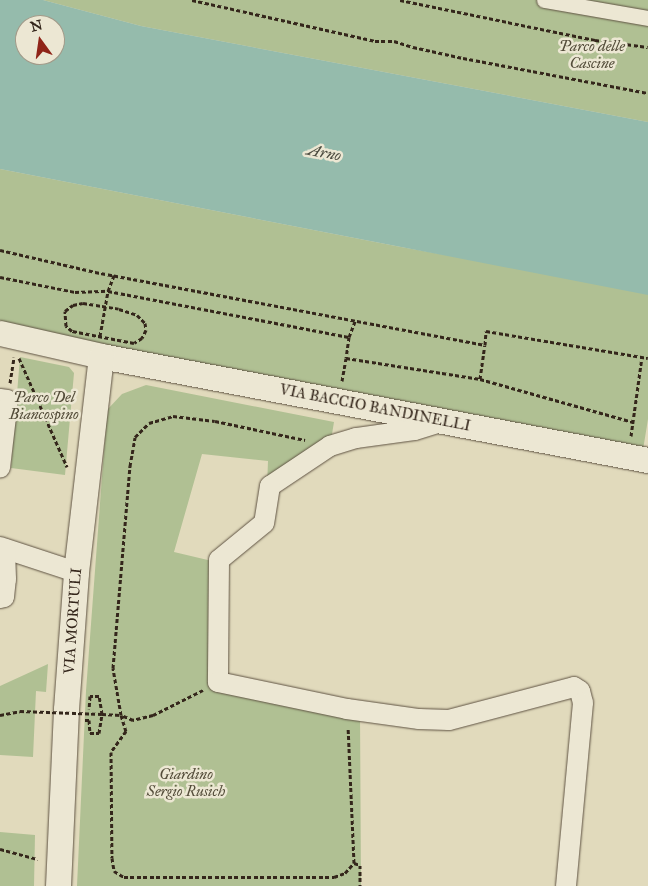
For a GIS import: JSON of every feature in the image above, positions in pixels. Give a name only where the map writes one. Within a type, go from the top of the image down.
[{"type":"street","points":[[544,0],[648,18]]},
{"type":"street","name":"VIA BACCIO BANDINELLI","points":[[0,333],[101,346],[445,421],[638,458]]},
{"type":"street","name":"VIA MORTULI","points":[[58,886],[66,719],[76,572],[101,346]]},
{"type":"street","points":[[0,468],[3,400]]},
{"type":"street","points":[[445,421],[414,430],[356,438],[330,446],[270,486],[264,523],[219,560],[218,682],[347,709],[419,719],[448,720],[536,699],[567,687],[574,687],[580,691],[582,703],[566,886]]},
{"type":"street","points":[[0,598],[4,597],[5,588],[2,548],[76,572]]},
{"type":"path","points":[[192,0],[375,41],[394,40],[413,47],[463,58],[648,92]]},
{"type":"path","points":[[400,0],[595,40],[648,47]]},
{"type":"path","points":[[0,250],[114,276],[484,345]]},
{"type":"path","points":[[101,346],[105,307],[108,291],[114,276]]},
{"type":"path","points":[[0,277],[76,292],[108,291],[349,337]]},
{"type":"path","points":[[83,303],[105,307],[128,312],[142,318],[146,330],[142,338],[134,343],[101,346],[66,326],[66,311],[73,305],[83,303]]},
{"type":"path","points":[[341,385],[349,337],[355,322]]},
{"type":"path","points":[[480,379],[486,332],[648,358]]},
{"type":"path","points":[[3,400],[16,350],[68,471]]},
{"type":"path","points":[[638,458],[633,422],[642,357]]},
{"type":"path","points":[[346,358],[480,379],[633,422]]},
{"type":"path","points":[[330,446],[215,421],[173,416],[150,422],[135,438],[130,466],[113,668],[121,715],[126,731],[111,752],[112,858],[114,870],[124,878],[334,877],[345,873],[354,863],[347,709]]},
{"type":"path","points":[[0,716],[20,711],[121,715],[133,720],[153,715],[218,682]]},
{"type":"path","points":[[66,719],[90,720],[90,733],[99,733],[102,714]]},
{"type":"path","points":[[0,849],[41,860]]},
{"type":"path","points":[[354,863],[360,866],[360,886]]},
{"type":"green space","name":"Parco delle Cascine","points":[[43,0],[648,0],[648,122],[141,26]]},
{"type":"green space","points":[[0,169],[401,247],[648,291],[648,419],[643,450],[198,365],[0,323]]},
{"type":"green space","name":"Parco Del Biancospino","points":[[20,357],[69,367],[74,373],[65,475],[11,468]]},
{"type":"green space","name":"Giardino Sergio Rusich","points":[[146,385],[334,422],[330,446],[267,487],[268,461],[202,454],[174,552],[212,561],[217,683],[360,711],[361,886],[77,886],[86,691],[107,410],[122,394]]},
{"type":"green space","points":[[48,664],[46,692],[36,691],[33,757],[0,755],[0,686]]},
{"type":"green space","points":[[0,832],[35,835],[34,886],[0,886]]},
{"type":"water","name":"Arno","points":[[0,0],[43,0],[141,26],[648,122],[648,295],[0,169]]}]
